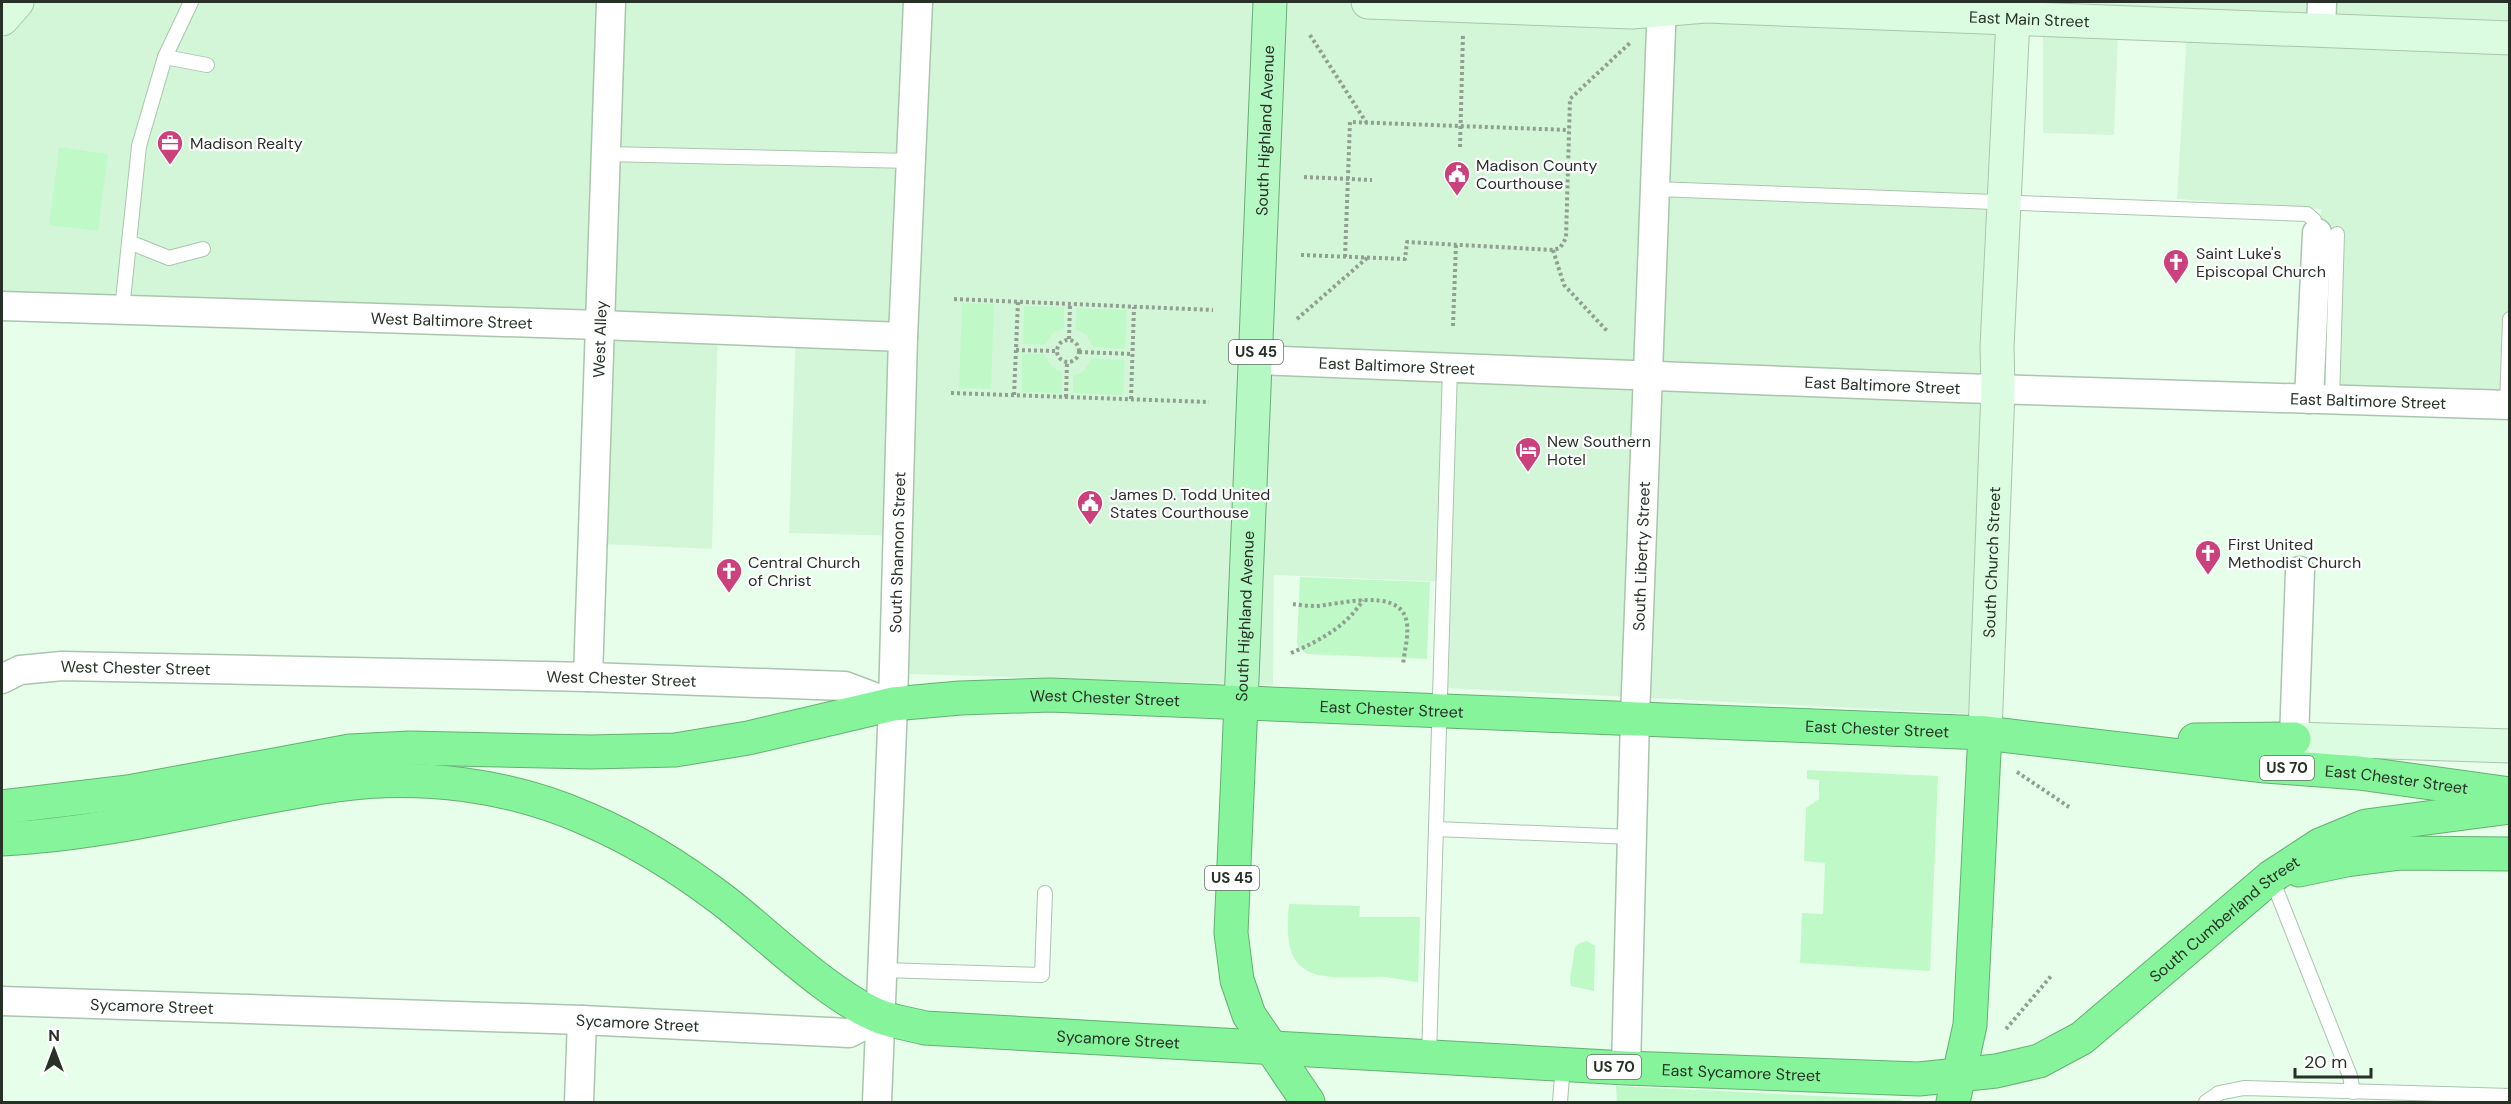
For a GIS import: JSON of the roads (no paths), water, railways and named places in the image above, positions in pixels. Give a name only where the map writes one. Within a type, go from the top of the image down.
[{"type":"highway","name":"West Chester Street","points":[[893,704],[1050,695],[1241,703]]},
{"type":"highway","name":"East Chester Street","points":[[1241,703],[1441,709],[1985,733],[2265,766],[2359,773],[2510,794]]},
{"type":"highway","name":"South Highland Avenue","points":[[1241,703],[1231,933],[1238,980],[1250,1015],[1308,1102]]},
{"type":"highway","points":[[2,839],[350,751],[410,748],[591,752],[675,750],[748,738],[893,704]]},
{"type":"highway","name":"South Church Street","points":[[1956,1089],[1970,1025],[1985,733]]},
{"type":"highway","points":[[2064,741],[2294,739]]},
{"type":"highway","points":[[2,807],[131,808],[339,784],[420,781],[474,786],[530,798],[587,819],[661,857],[723,900],[819,978],[880,1017]]},
{"type":"highway","name":"South Cumberland Street","points":[[1956,1089],[2039,1061],[2082,1038],[2271,876],[2319,845],[2366,826],[2510,807]]},
{"type":"highway","points":[[2271,876],[2346,860],[2401,853],[2510,854]]},
{"type":"highway","name":"Sycamore Street","points":[[880,1017],[925,1028],[1269,1046]]},
{"type":"highway","name":"East Sycamore Street","points":[[1269,1046],[1626,1068],[1919,1078],[1956,1089]]},
{"type":"main road","points":[[2,19],[16,2]]},
{"type":"main road","name":"South Highland Avenue","points":[[1241,703],[1270,2]]},
{"type":"main road","name":"East Main Street","points":[[1368,2],[1632,12],[1662,5],[2322,16],[2510,38]]},
{"type":"main road","name":"South Church Street","points":[[1985,733],[1998,389],[1997,347],[2006,202],[2013,10]]},
{"type":"main road","points":[[2294,739],[2510,746]]},
{"type":"street","name":"West Alley","points":[[588,677],[611,2]]},
{"type":"street","name":"South Shannon Street","points":[[877,1102],[893,704],[903,337],[918,2]]},
{"type":"street","name":"South Liberty Street","points":[[1626,1068],[1635,717],[1650,376],[1662,5]]},
{"type":"street","points":[[2321,399],[2327,234]]},
{"type":"street","name":"West Baltimore Street","points":[[2,306],[903,337]]},
{"type":"street","name":"East Baltimore Street","points":[[1256,360],[1998,389],[2508,405]]},
{"type":"street","points":[[2294,739],[2300,571]]},
{"type":"street","name":"West Chester Street","points":[[2,679],[20,670],[62,666],[588,677],[845,686],[893,704]]},
{"type":"street","name":"Sycamore Street","points":[[2,1001],[582,1020],[849,1033],[880,1017]]},
{"type":"street","points":[[579,1102],[582,1020]]},
{"type":"lane","points":[[122,310],[139,146],[165,57],[191,2]]},
{"type":"lane","points":[[165,57],[207,65]]},
{"type":"lane","points":[[606,154],[911,160]]},
{"type":"lane","points":[[1656,189],[2307,214],[2327,234]]},
{"type":"lane","points":[[129,242],[169,258],[203,249]]},
{"type":"lane","points":[[2508,405],[2510,319]]},
{"type":"lane","points":[[1429,1056],[1450,368]]},
{"type":"lane","points":[[1436,829],[1632,837]]},
{"type":"lane","points":[[2271,876],[2350,1076],[2353,1092]]},
{"type":"lane","points":[[883,970],[1042,975],[1045,893]]},
{"type":"lane","points":[[1560,1102],[1563,1064]]},
{"type":"lane","points":[[2206,1102],[2219,1093],[2244,1088],[2510,1096]]},
{"type":"place","name":"Madison Realty","points":[[170,166]]},
{"type":"place","name":"Madison County Courthouse","points":[[1457,197]]},
{"type":"place","name":"Saint Luke's Episcopal Church","points":[[2176,285]]},
{"type":"place","name":"New Southern Hotel","points":[[1528,473]]},
{"type":"place","name":"James D. Todd United States Courthouse","points":[[1090,526]]},
{"type":"place","name":"First United Methodist Church","points":[[2208,576]]},
{"type":"place","name":"Central Church of Christ","points":[[729,594]]}]
